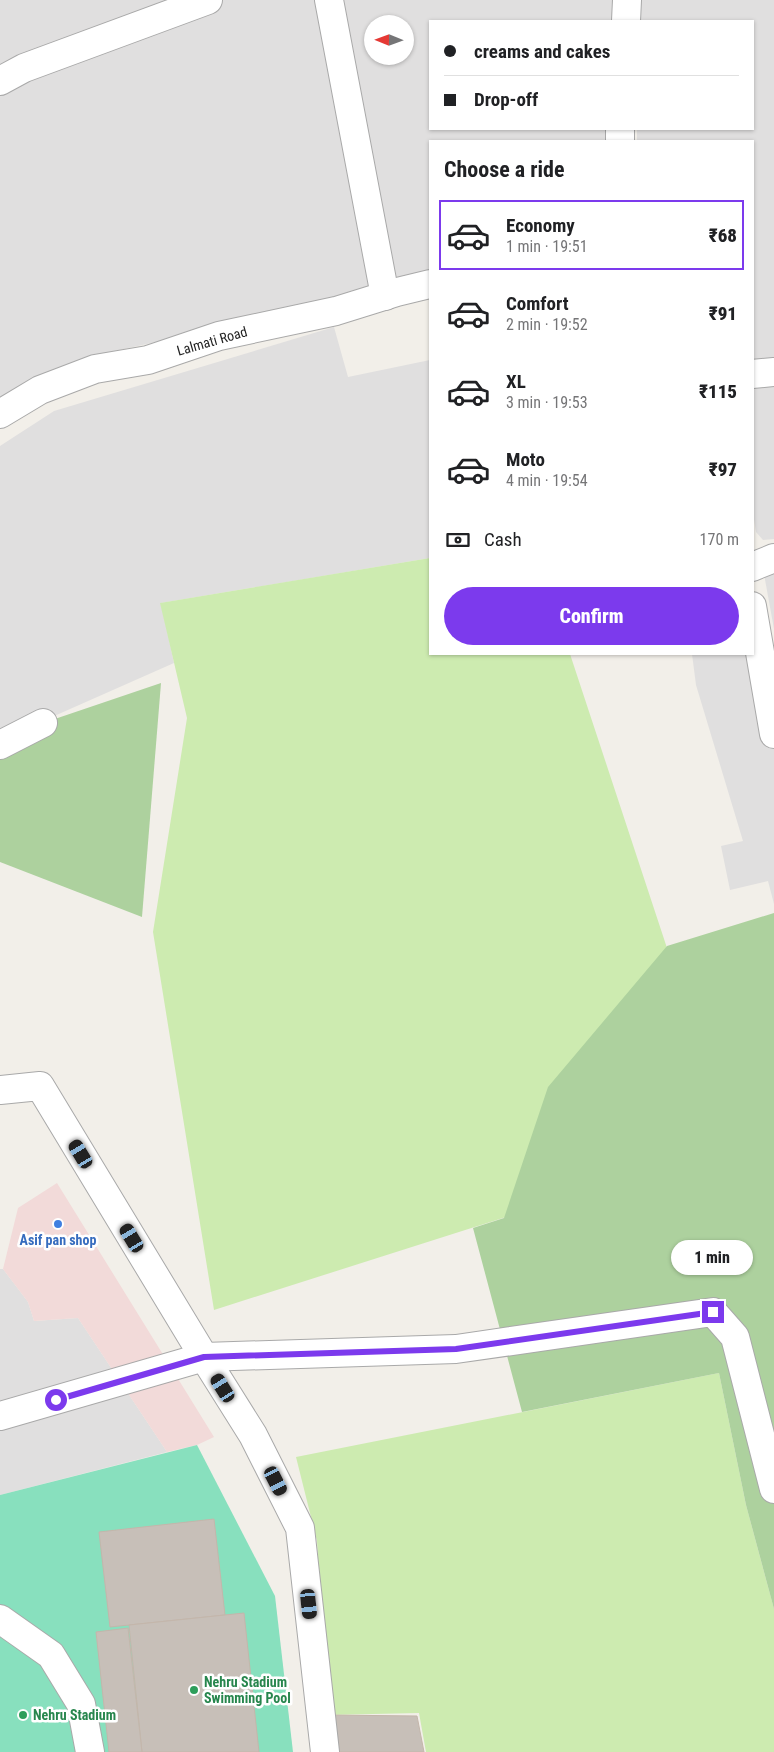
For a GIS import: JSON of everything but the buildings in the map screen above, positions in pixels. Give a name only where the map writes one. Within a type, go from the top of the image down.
[{"type":"street","points":[[0,81],[24,68],[208,0]]},
{"type":"street","points":[[329,0],[385,296]]},
{"type":"street","points":[[626,20],[627,0]]},
{"type":"street","name":"Lalmati Road","points":[[0,414],[40,390],[95,369],[148,360],[219,336],[336,311],[429,284]]},
{"type":"street","points":[[754,374],[774,372]]},
{"type":"street","points":[[754,566],[774,558]]},
{"type":"street","points":[[754,618],[774,734]]},
{"type":"street","points":[[0,745],[43,723]]},
{"type":"street","points":[[0,1090],[40,1086],[204,1357],[253,1434],[300,1528],[325,1752]]},
{"type":"street","points":[[0,1416],[204,1357],[456,1349],[713,1312],[735,1337],[774,1489]]},
{"type":"street","points":[[0,1619],[51,1655],[81,1704],[90,1752]]},
{"type":"shaded area","points":[[0,0],[614,0],[613,20],[429,20],[429,130],[612,130],[612,140],[429,140],[429,282],[92,356],[0,406]]},
{"type":"shaded area","points":[[634,0],[774,0],[774,539],[763,540],[756,532],[754,519],[754,140],[637,140],[637,130],[754,130],[754,20],[635,20]]},
{"type":"shaded area","points":[[334,327],[348,377],[429,360],[429,558],[161,603],[174,663],[0,740],[0,446],[54,411]]},
{"type":"shaded area","points":[[774,566],[774,629],[764,574]]},
{"type":"shaded area","points":[[692,655],[752,655],[774,740],[774,904],[768,881],[730,890],[721,846],[743,841],[696,685]]},
{"type":"shaded area","points":[[57,1183],[214,1437],[197,1445],[167,1452],[78,1318],[34,1321],[28,1302],[3,1269],[18,1208]]},
{"type":"shaded area","points":[[0,1269],[3,1269],[28,1302],[34,1321],[78,1318],[167,1452],[0,1495]]},
{"type":"green space","points":[[429,558],[429,655],[570,655],[732,1145],[214,1310],[153,932],[187,718],[160,603]]},
{"type":"green space","points":[[161,683],[142,917],[0,862],[0,745],[43,723]]},
{"type":"green space","points":[[774,913],[774,1609],[746,1505],[719,1373],[522,1412],[473,1228],[504,1218],[548,1087],[667,946]]},
{"type":"green space","points":[[719,1373],[746,1505],[774,1609],[774,1752],[426,1752],[419,1713],[327,1715],[317,1541],[296,1457]]},
{"type":"green space","points":[[197,1445],[275,1596],[293,1752],[0,1752],[0,1495]]},
{"type":"place","name":"Asif pan shop","points":[[58,1224]]},
{"type":"place","name":"Nehru Stadium Swimming Pool","points":[[194,1690]]},
{"type":"place","name":"Nehru Stadium","points":[[23,1715]]},
{"type":"route","points":[[56,1400],[204,1357],[456,1349],[713,1312]]}]
